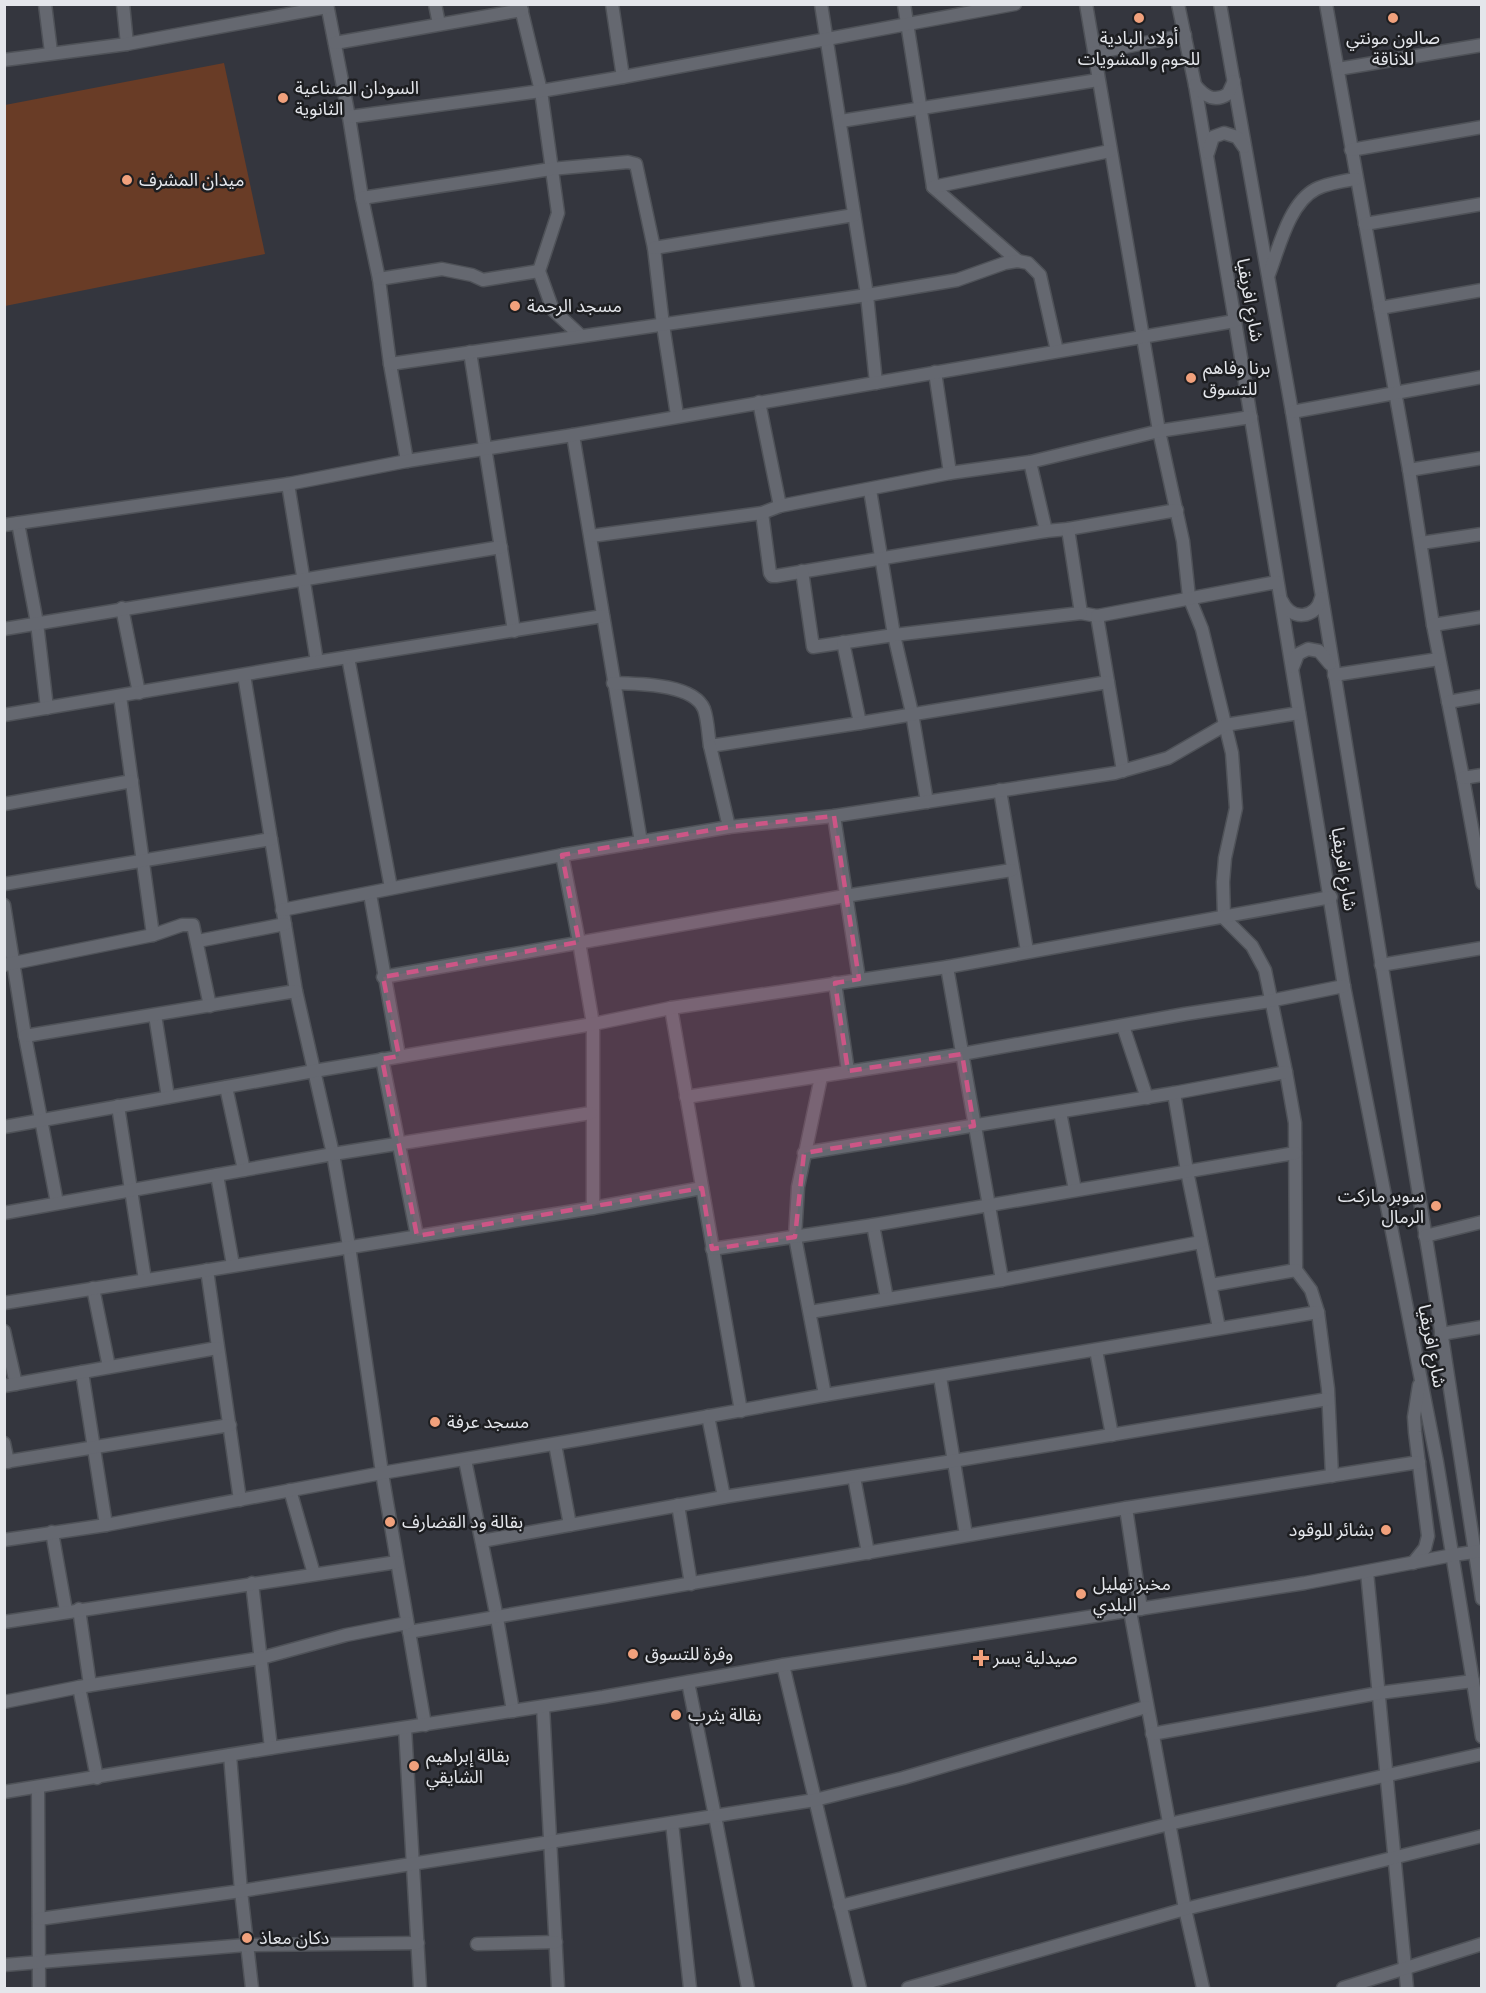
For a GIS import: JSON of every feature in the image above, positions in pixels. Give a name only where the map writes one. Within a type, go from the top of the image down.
[{"type":"street","points":[[45,4],[51,52]]},
{"type":"street","points":[[123,4],[127,44]]},
{"type":"street","points":[[435,4],[440,24]]},
{"type":"street","points":[[612,4],[623,77]]},
{"type":"street","points":[[822,4],[867,295],[876,383]]},
{"type":"street","points":[[904,4],[933,187],[1018,261]]},
{"type":"street","points":[[349,117],[541,91],[908,26],[1015,4]]},
{"type":"street","points":[[1086,4],[1159,431],[1183,542],[1189,597],[1202,628],[1232,753],[1237,801],[1223,882],[1224,918],[1252,946],[1265,970],[1295,1123],[1296,1270],[1311,1290],[1318,1312],[1328,1399],[1332,1476]]},
{"type":"street","name":"شارع افريقيا","points":[[1178,4],[1195,85],[1235,321],[1344,986],[1437,1462],[1482,1737]]},
{"type":"street","name":"شارع افريقيا","points":[[1220,4],[1292,412],[1478,1552],[1482,1599]]},
{"type":"street","points":[[1326,4],[1409,470],[1439,659],[1478,848],[1482,883]]},
{"type":"street","points":[[4,60],[51,52],[127,44],[327,5],[379,279],[390,364],[407,461]]},
{"type":"street","points":[[335,43],[521,7],[541,91],[558,213],[539,271],[553,310],[580,335]]},
{"type":"street","points":[[1094,54],[1185,35]]},
{"type":"street","points":[[1338,69],[1482,45]]},
{"type":"street","points":[[841,121],[1098,80]]},
{"type":"street","points":[[1195,85],[1206,96],[1217,98],[1228,94],[1234,81]]},
{"type":"street","points":[[1351,150],[1482,127]]},
{"type":"street","points":[[1207,159],[1210,142],[1218,134],[1233,134],[1246,151]]},
{"type":"street","points":[[933,187],[1110,151]]},
{"type":"street","points":[[362,198],[551,169],[628,162],[636,164],[639,169],[654,248],[677,415]]},
{"type":"street","points":[[1269,275],[1291,219],[1304,198],[1321,187],[1356,179]]},
{"type":"street","points":[[1365,224],[1482,204]]},
{"type":"street","points":[[654,248],[854,215]]},
{"type":"street","points":[[390,364],[867,295],[957,280],[1005,263],[1018,261],[1028,263],[1040,275],[1057,351]]},
{"type":"street","points":[[379,279],[442,269],[472,275],[483,280],[539,271]]},
{"type":"street","points":[[1380,308],[1482,290]]},
{"type":"street","points":[[4,525],[288,484],[407,461],[573,435],[677,415],[1235,321]]},
{"type":"street","points":[[470,352],[514,631]]},
{"type":"street","points":[[935,372],[950,474]]},
{"type":"street","points":[[1292,412],[1482,377]]},
{"type":"street","points":[[759,402],[780,506]]},
{"type":"street","points":[[591,536],[762,513],[780,506],[950,474],[1030,462],[1159,431],[1251,417]]},
{"type":"street","points":[[573,435],[641,842]]},
{"type":"street","points":[[1409,470],[1482,458]]},
{"type":"street","points":[[1030,462],[1046,531]]},
{"type":"street","points":[[288,484],[317,662]]},
{"type":"street","points":[[870,490],[894,635],[912,713],[927,802]]},
{"type":"street","points":[[762,513],[772,576],[1177,510]]},
{"type":"street","points":[[18,522],[37,623],[47,708]]},
{"type":"street","points":[[1068,529],[1081,613]]},
{"type":"street","points":[[1421,543],[1482,534]]},
{"type":"street","points":[[4,629],[501,547]]},
{"type":"street","points":[[802,571],[813,647],[1081,613],[1097,616],[1277,582]]},
{"type":"street","points":[[1280,594],[1288,610],[1305,615],[1311,613],[1319,605],[1321,592]]},
{"type":"street","points":[[122,608],[139,693]]},
{"type":"street","points":[[4,715],[603,616]]},
{"type":"street","points":[[1097,616],[1123,771]]},
{"type":"street","points":[[1433,625],[1482,617]]},
{"type":"street","points":[[843,642],[860,723]]},
{"type":"street","points":[[1293,675],[1295,658],[1303,650],[1308,649],[1324,654],[1334,673],[1439,659]]},
{"type":"street","points":[[348,657],[391,888]]},
{"type":"street","points":[[244,675],[296,991],[333,1155],[349,1246],[382,1473],[425,1725]]},
{"type":"street","points":[[710,746],[1108,681]]},
{"type":"street","points":[[613,683],[663,687],[692,695],[703,707],[729,826]]},
{"type":"street","points":[[120,696],[153,935]]},
{"type":"street","points":[[1448,702],[1482,696]]},
{"type":"street","points":[[282,910],[562,855],[729,826],[834,816],[1123,771],[1168,758],[1225,725],[1299,713]]},
{"type":"street","points":[[1463,778],[1482,775]]},
{"type":"street","points":[[4,804],[132,781]]},
{"type":"street","points":[[1000,790],[1027,951]]},
{"type":"street","points":[[834,816],[859,979]]},
{"type":"street","points":[[4,884],[271,839]]},
{"type":"street","points":[[562,855],[593,1024],[591,1113],[593,1208]]},
{"type":"street","points":[[383,977],[845,896],[1012,870]]},
{"type":"street","points":[[370,894],[383,977],[399,1056]]},
{"type":"street","points":[[4,1127],[399,1056],[593,1024],[671,1008],[947,967],[1331,897]]},
{"type":"street","points":[[4,905],[9,964],[16,980],[57,1203]]},
{"type":"street","points":[[198,941],[285,924]]},
{"type":"street","points":[[9,964],[153,935],[182,925],[193,925],[210,1006]]},
{"type":"street","points":[[1381,965],[1482,948]]},
{"type":"street","points":[[947,967],[1002,1280]]},
{"type":"street","points":[[4,990],[16,980]]},
{"type":"street","points":[[835,983],[848,1071]]},
{"type":"street","points":[[686,1097],[963,1054],[1344,986]]},
{"type":"street","points":[[25,1036],[296,991]]},
{"type":"street","points":[[671,1008],[741,1411]]},
{"type":"street","points":[[156,1015],[168,1097]]},
{"type":"street","points":[[1123,1026],[1146,1098]]},
{"type":"street","points":[[382,1059],[417,1236]]},
{"type":"street","points":[[804,1153],[1146,1098],[1286,1072]]},
{"type":"street","points":[[821,1077],[804,1153],[797,1197],[795,1237],[825,1395]]},
{"type":"street","points":[[226,1087],[244,1170]]},
{"type":"street","points":[[1174,1093],[1187,1171],[1219,1328]]},
{"type":"street","points":[[118,1106],[145,1280]]},
{"type":"street","points":[[1060,1112],[1075,1190]]},
{"type":"street","points":[[4,1213],[244,1170],[591,1113]]},
{"type":"street","points":[[712,1249],[873,1225],[1295,1153]]},
{"type":"street","points":[[217,1175],[233,1265]]},
{"type":"street","points":[[4,1303],[593,1208],[702,1188]]},
{"type":"street","points":[[1425,1236],[1482,1222]]},
{"type":"street","points":[[873,1225],[887,1299]]},
{"type":"street","points":[[810,1312],[1002,1280],[1201,1242]]},
{"type":"street","points":[[207,1270],[240,1500]]},
{"type":"street","points":[[1211,1285],[1296,1270]]},
{"type":"street","points":[[93,1288],[109,1367]]},
{"type":"street","points":[[4,1540],[106,1525],[382,1473],[825,1395],[1318,1312]]},
{"type":"street","points":[[1442,1334],[1482,1327]]},
{"type":"street","points":[[4,1331],[10,1385],[217,1348]]},
{"type":"street","points":[[1096,1350],[1112,1435]]},
{"type":"street","points":[[82,1372],[106,1525]]},
{"type":"street","points":[[940,1377],[966,1535]]},
{"type":"street","points":[[1413,1563],[1425,1548],[1428,1536],[1414,1417],[1420,1377]]},
{"type":"street","points":[[482,1541],[724,1497],[1328,1399]]},
{"type":"street","points":[[708,1416],[724,1497]]},
{"type":"street","points":[[4,1443],[6,1462],[230,1425]]},
{"type":"street","points":[[555,1444],[570,1526]]},
{"type":"street","points":[[465,1460],[513,1711]]},
{"type":"street","points":[[4,1702],[85,1686],[261,1658],[346,1635],[497,1618],[966,1535],[1419,1462]]},
{"type":"street","points":[[854,1477],[868,1553]]},
{"type":"street","points":[[290,1490],[315,1574]]},
{"type":"street","points":[[678,1505],[691,1584]]},
{"type":"street","points":[[1126,1508],[1146,1707],[1203,1989]]},
{"type":"street","points":[[52,1532],[66,1611]]},
{"type":"street","points":[[4,1792],[543,1707],[783,1665],[1136,1610],[1478,1552]]},
{"type":"street","points":[[4,1622],[397,1562]]},
{"type":"street","points":[[1367,1572],[1407,1989]]},
{"type":"street","points":[[252,1583],[272,1748]]},
{"type":"street","points":[[79,1609],[85,1686],[97,1778]]},
{"type":"street","points":[[783,1665],[860,1989]]},
{"type":"street","points":[[1152,1734],[1379,1693],[1473,1681]]},
{"type":"street","points":[[688,1682],[747,1989]]},
{"type":"street","points":[[543,1707],[558,1989]]},
{"type":"street","points":[[39,1919],[241,1891],[815,1800],[903,1778],[1146,1707]]},
{"type":"street","points":[[405,1728],[420,1989]]},
{"type":"street","points":[[840,1906],[1169,1824],[1482,1754]]},
{"type":"street","points":[[230,1755],[246,1945],[252,1989]]},
{"type":"street","points":[[38,1788],[39,1989]]},
{"type":"street","points":[[672,1823],[690,1989]]},
{"type":"street","points":[[908,1989],[1185,1909],[1482,1836]]},
{"type":"street","points":[[477,1944],[556,1942]]},
{"type":"street","points":[[4,1965],[246,1945],[418,1943]]},
{"type":"street","points":[[1343,1989],[1482,1944]]},
{"type":"highlighted area","points":[[834,816],[859,979],[835,983],[848,1071],[962,1054],[974,1126],[804,1153],[795,1237],[712,1249],[702,1188],[417,1236],[382,1059],[399,1056],[383,977],[579,942],[562,855],[729,827]]},
{"type":"shaded area","name":"ميدان المشرف","points":[[224,63],[265,254],[5,306],[5,105]]},
{"type":"place","name":"أولاد البادية للحوم والمشويات","points":[[1139,18]]},
{"type":"place","name":"صالون مونتي للاناقة","points":[[1393,18]]},
{"type":"place","name":"السودان الصناعية الثانوية","points":[[283,98]]},
{"type":"place","name":"ميدان المشرف","points":[[127,180]]},
{"type":"place","name":"مسجد الرحمة","points":[[515,306]]},
{"type":"place","name":"برنا وفاهم للتسوق","points":[[1191,378]]},
{"type":"place","name":"سوبر ماركت الرمال","points":[[1436,1206]]},
{"type":"place","name":"مسجد عرفة","points":[[435,1422]]},
{"type":"place","name":"بقالة ود القضارف","points":[[390,1522]]},
{"type":"place","name":"بشائر للوقود","points":[[1386,1530]]},
{"type":"place","name":"مخبز تهليل البلدي","points":[[1081,1594]]},
{"type":"place","name":"وفرة للتسوق","points":[[633,1654]]},
{"type":"place","name":"صيدلية يسر","points":[[981,1658]]},
{"type":"place","name":"بقالة يثرب","points":[[676,1715]]},
{"type":"place","name":"بقالة إبراهيم الشايقي","points":[[414,1766]]},
{"type":"place","name":"دكان معاذ","points":[[247,1938]]}]
